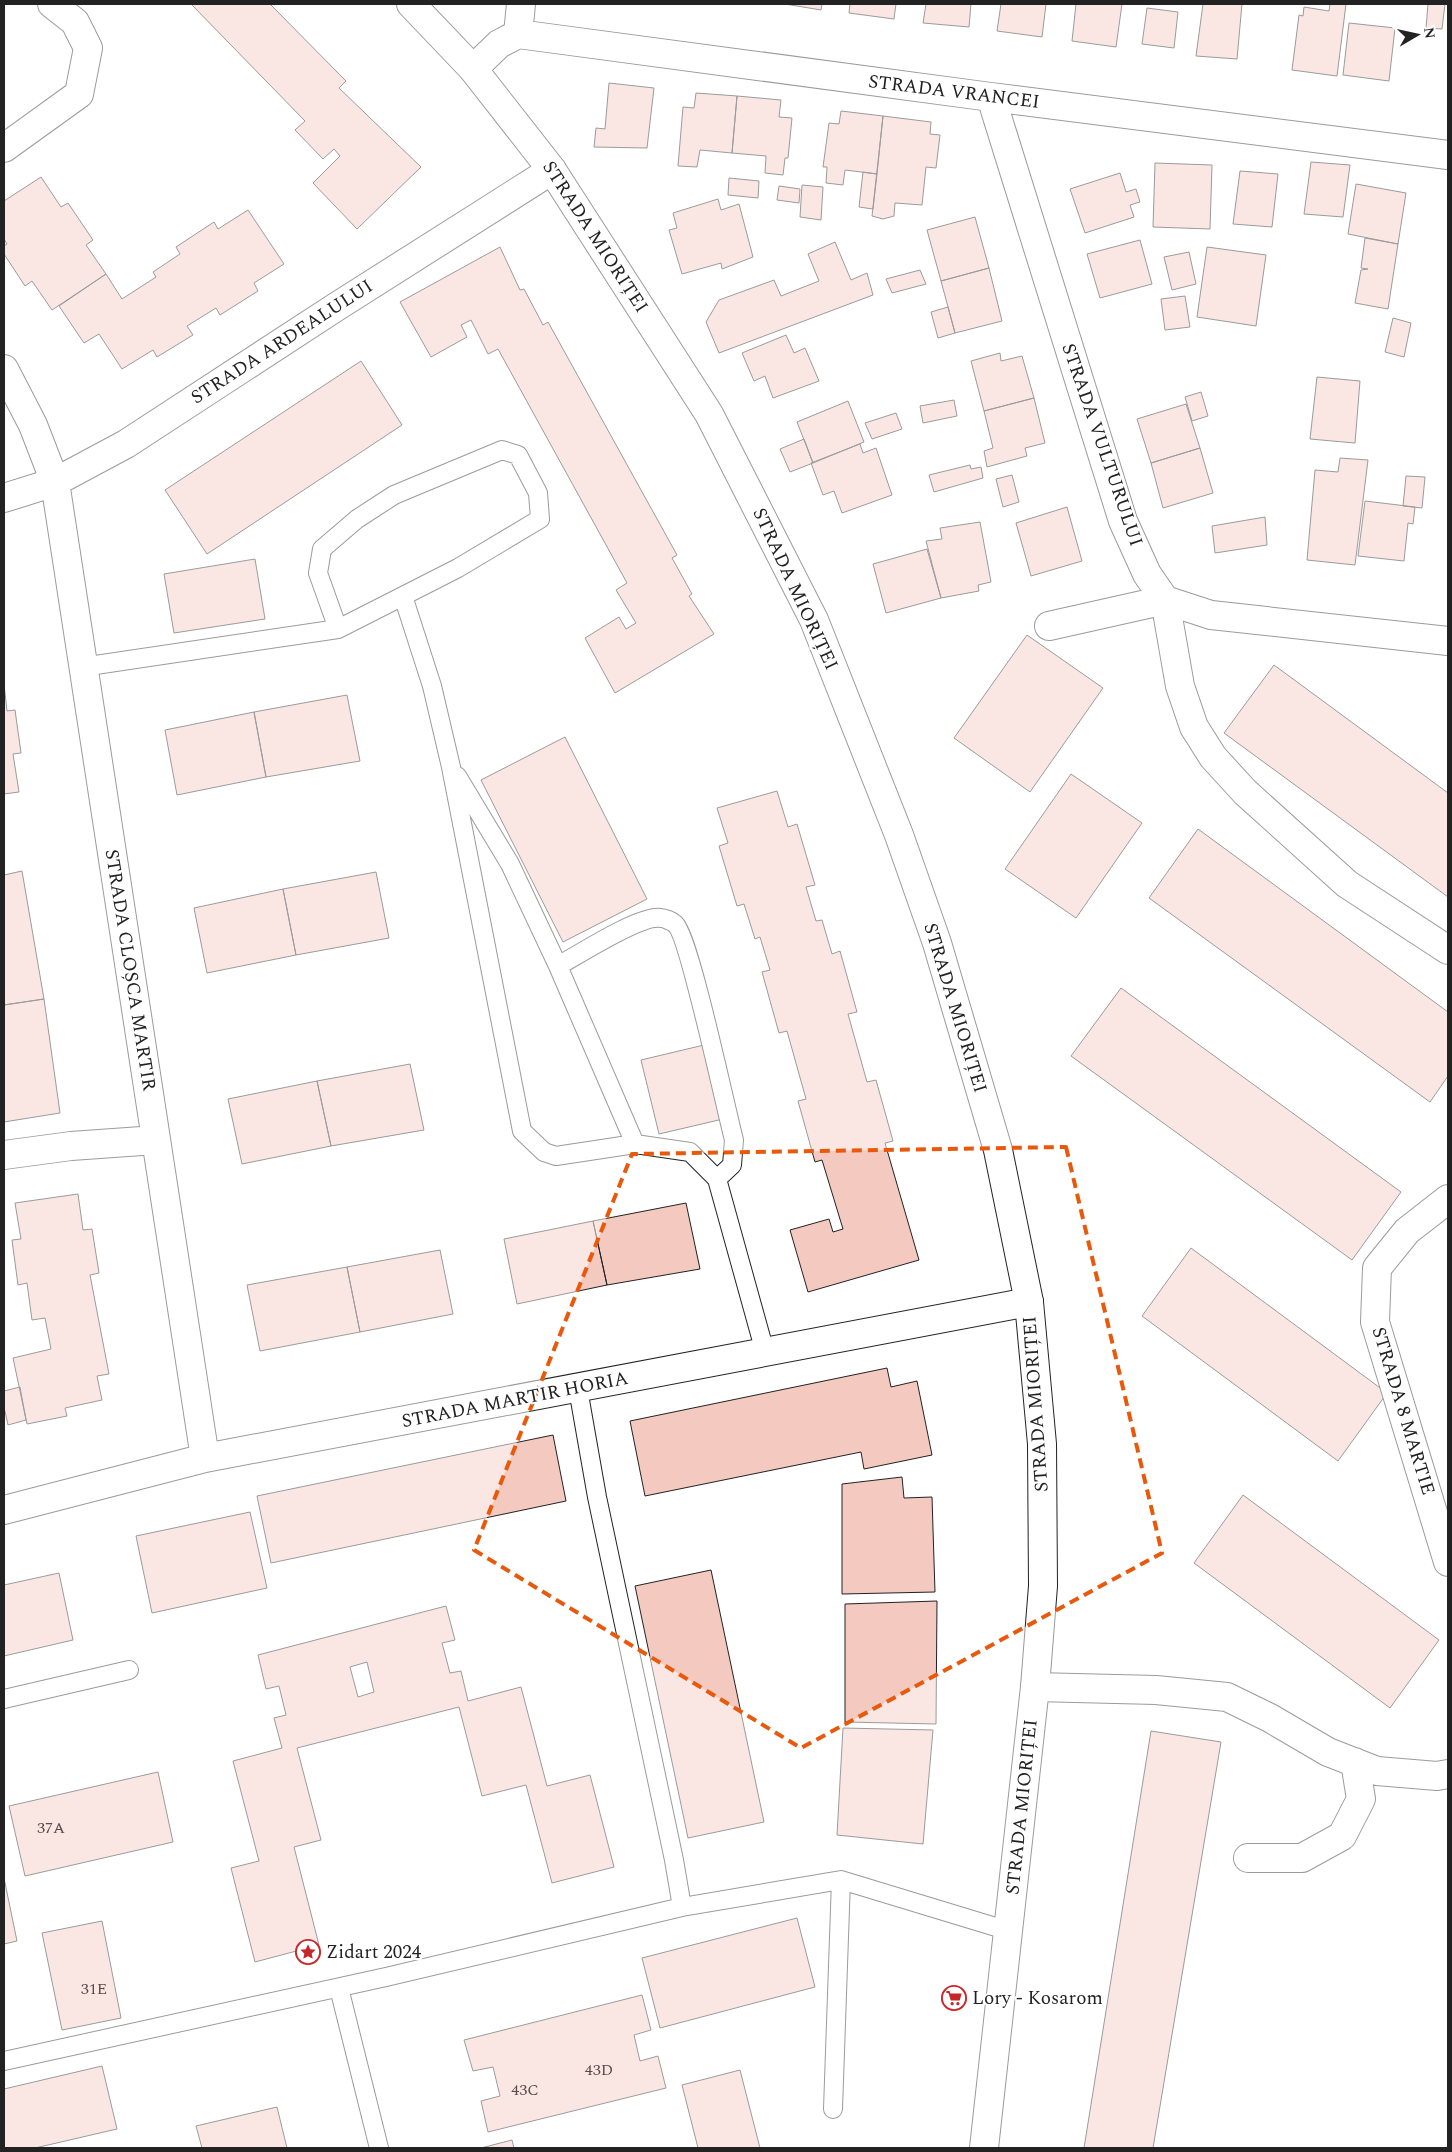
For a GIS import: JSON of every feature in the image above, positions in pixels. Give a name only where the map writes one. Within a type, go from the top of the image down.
[{"type":"street","points":[[4,148],[78,94],[88,48],[75,22],[52,4]]},
{"type":"street","name":"STRADA MIORIȚEI","points":[[411,4],[473,69],[552,170],[710,414],[814,620],[899,835],[937,943],[998,1150],[1029,1302],[1042,1444],[1043,1586],[1035,1687],[984,2148]]},
{"type":"street","points":[[473,69],[499,44],[518,34],[521,4]]},
{"type":"street","name":"STRADA VRANCEI","points":[[518,34],[991,98],[1448,155]]},
{"type":"street","name":"STRADA VULTURULUI","points":[[991,98],[1123,521],[1147,574],[1165,600]]},
{"type":"street","name":"STRADA ARDEALULUI","points":[[4,498],[55,482],[126,444],[336,307],[552,170]]},
{"type":"street","name":"STRADA CLOȘCA MARTIR","points":[[4,369],[33,425],[55,482],[205,1458]]},
{"type":"street","points":[[1165,600],[1180,686],[1194,727],[1213,757],[1245,792],[1347,884],[1448,950]]},
{"type":"street","points":[[1048,626],[1165,600],[1211,615],[1448,641]]},
{"type":"street","points":[[4,1155],[71,1146],[156,1140]]},
{"type":"street","name":"STRADA 8 MARTIE","points":[[1448,1199],[1407,1231],[1377,1268],[1375,1322],[1448,1562]]},
{"type":"street","name":"STRADA MARTIR HORIA","points":[[4,1510],[205,1458],[578,1389],[1029,1302]]},
{"type":"street","points":[[1035,1687],[1156,1690],[1227,1697],[1270,1718],[1328,1752],[1377,1771],[1436,1776],[1448,1774]]},
{"type":"street","points":[[1248,1858],[1302,1858],[1342,1836],[1361,1799],[1355,1762]]},
{"type":"lane","points":[[82,667],[338,629],[458,568],[540,519],[538,494],[518,454],[502,450],[394,496],[357,519],[322,549],[318,573],[338,629]]},
{"type":"lane","points":[[403,596],[432,686],[451,767],[522,1131],[544,1152],[556,1156],[635,1144],[690,1152],[717,1179],[765,1352]]},
{"type":"lane","points":[[451,767],[510,864],[558,966],[635,1144]]},
{"type":"lane","points":[[558,966],[640,921],[660,917],[675,924],[682,936],[691,966],[734,1140],[732,1165],[717,1179]]},
{"type":"lane","points":[[578,1389],[597,1497],[674,1860],[682,1907]]},
{"type":"lane","points":[[4,1699],[129,1670]]},
{"type":"lane","points":[[833,2109],[841,1880]]},
{"type":"lane","points":[[4,2061],[339,1988],[682,1907],[841,1880],[1009,1931]]},
{"type":"lane","points":[[339,1988],[379,2148]]},
{"type":"highlighted area","points":[[1066,1147],[1162,1553],[801,1748],[474,1550],[632,1154]]},
{"type":"building","points":[[191,4],[270,4],[346,81],[339,88],[421,167],[357,229],[313,183],[340,156],[334,149],[323,159],[295,130],[305,121]]},
{"type":"building","points":[[785,4],[822,4],[821,10]]},
{"type":"building","points":[[850,4],[896,4],[894,19],[849,13]]},
{"type":"building","points":[[926,4],[971,4],[969,27],[923,23]]},
{"type":"building","points":[[1001,4],[1046,4],[1042,37],[997,31]]},
{"type":"building","points":[[1076,4],[1122,4],[1116,47],[1072,41]]},
{"type":"building","points":[[1203,4],[1242,4],[1237,59],[1196,56]]},
{"type":"building","points":[[1330,4],[1346,4],[1337,76],[1292,70],[1299,15],[1303,16],[1304,7],[1329,11]]},
{"type":"building","points":[[1428,4],[1445,4],[1442,29],[1426,28]]},
{"type":"building","points":[[1147,8],[1178,12],[1174,48],[1142,44]]},
{"type":"building","points":[[1349,23],[1395,28],[1389,81],[1343,75]]},
{"type":"building","points":[[609,83],[654,88],[647,148],[594,147],[596,128],[605,129]]},
{"type":"building","points":[[696,93],[737,96],[732,153],[700,150],[697,167],[678,166],[683,107],[694,108]]},
{"type":"building","points":[[737,96],[781,100],[779,117],[792,118],[788,158],[785,158],[783,175],[765,173],[766,156],[732,153]]},
{"type":"building","points":[[841,111],[883,116],[877,174],[845,170],[843,185],[826,183],[827,167],[823,167],[829,123],[839,124]]},
{"type":"building","points":[[883,116],[931,122],[930,134],[940,135],[936,168],[926,167],[922,205],[895,203],[894,216],[883,219],[872,216]]},
{"type":"building","points":[[1311,162],[1350,165],[1343,217],[1304,214]]},
{"type":"building","points":[[1155,163],[1212,165],[1210,229],[1153,227]]},
{"type":"building","points":[[1240,171],[1278,174],[1272,227],[1233,224]]},
{"type":"building","points":[[863,172],[877,174],[873,209],[859,207]]},
{"type":"building","points":[[1120,173],[1126,192],[1136,189],[1140,202],[1130,205],[1134,217],[1085,233],[1070,189]]},
{"type":"building","points":[[41,177],[61,207],[68,203],[93,240],[86,245],[106,274],[52,310],[32,281],[25,286],[4,254],[4,246],[7,244],[4,239],[4,201]]},
{"type":"building","points":[[729,178],[759,181],[758,198],[728,195]]},
{"type":"building","points":[[1356,184],[1406,193],[1398,244],[1348,234]]},
{"type":"building","points":[[802,185],[823,187],[821,220],[800,217]]},
{"type":"building","points":[[779,186],[800,189],[799,203],[777,200]]},
{"type":"building","points":[[718,199],[721,210],[739,204],[753,257],[722,269],[721,263],[682,274],[669,230],[677,228],[673,213]]},
{"type":"building","points":[[248,210],[284,264],[254,283],[258,291],[220,315],[216,308],[187,326],[193,335],[157,357],[153,350],[122,369],[99,334],[84,343],[59,306],[106,274],[122,299],[156,277],[153,272],[180,254],[176,247],[214,222],[218,229]]},
{"type":"building","points":[[975,217],[989,268],[941,281],[927,230]]},
{"type":"building","points":[[1365,238],[1398,244],[1388,309],[1355,303],[1361,270],[1368,269],[1361,268]]},
{"type":"building","points":[[1140,240],[1152,284],[1100,298],[1087,254]]},
{"type":"building","points":[[835,242],[851,280],[867,273],[873,295],[719,353],[706,322],[719,300],[774,280],[781,296],[819,281],[808,254]]},
{"type":"building","points":[[500,247],[520,290],[524,289],[543,325],[548,322],[677,555],[672,558],[692,594],[689,596],[714,634],[615,693],[585,638],[619,617],[626,629],[636,623],[616,590],[627,583],[498,349],[488,354],[471,320],[461,325],[467,337],[431,357],[400,302]]},
{"type":"building","points":[[1207,247],[1266,255],[1256,326],[1197,317]]},
{"type":"building","points":[[1189,252],[1196,284],[1172,290],[1164,257]]},
{"type":"building","points":[[989,268],[1002,321],[955,333],[941,281]]},
{"type":"building","points":[[920,270],[926,284],[892,293],[886,279]]},
{"type":"building","points":[[1185,296],[1190,327],[1165,330],[1161,299]]},
{"type":"building","points":[[948,307],[955,333],[938,338],[931,312]]},
{"type":"building","points":[[1393,318],[1411,323],[1404,357],[1385,352]]},
{"type":"building","points":[[786,335],[794,353],[805,348],[819,381],[773,398],[765,376],[754,381],[742,353]]},
{"type":"building","points":[[1000,353],[1001,361],[1022,356],[1034,398],[984,411],[971,361]]},
{"type":"building","points":[[361,361],[402,425],[207,554],[165,490]]},
{"type":"building","points":[[1317,377],[1360,381],[1355,443],[1310,439]]},
{"type":"building","points":[[1201,392],[1208,416],[1192,421],[1185,397]]},
{"type":"building","points":[[1034,398],[1045,443],[1025,448],[1027,456],[987,467],[984,451],[993,448],[984,411]]},
{"type":"building","points":[[954,400],[957,416],[923,423],[920,406]]},
{"type":"building","points":[[848,401],[864,442],[813,463],[797,422]]},
{"type":"building","points":[[1186,404],[1200,448],[1151,463],[1137,419]]},
{"type":"building","points":[[896,413],[902,429],[872,439],[865,423]]},
{"type":"building","points":[[804,439],[813,463],[790,472],[780,449]]},
{"type":"building","points":[[860,444],[863,453],[876,448],[892,495],[842,513],[834,491],[823,495],[811,463]]},
{"type":"building","points":[[1200,448],[1213,493],[1163,508],[1151,463]]},
{"type":"building","points":[[1340,458],[1368,460],[1355,565],[1307,560],[1315,470],[1338,472]]},
{"type":"building","points":[[970,465],[971,469],[981,467],[983,478],[934,492],[929,475]]},
{"type":"building","points":[[1012,475],[1019,502],[1003,507],[996,479]]},
{"type":"building","points":[[1406,476],[1425,477],[1422,508],[1403,506]]},
{"type":"building","points":[[1365,501],[1415,507],[1413,524],[1408,523],[1404,561],[1358,556]]},
{"type":"building","points":[[1067,507],[1082,561],[1031,576],[1016,523]]},
{"type":"building","points":[[1265,517],[1267,545],[1215,553],[1212,526]]},
{"type":"building","points":[[980,522],[991,582],[978,585],[979,591],[941,598],[926,541],[942,539],[940,528]]},
{"type":"building","points":[[927,549],[941,598],[886,613],[873,564]]},
{"type":"building","points":[[255,559],[265,619],[174,633],[164,574]]},
{"type":"building","points":[[1027,635],[1103,688],[1030,792],[954,738]]},
{"type":"building","points":[[1274,665],[1448,793],[1448,897],[1224,733]]},
{"type":"building","points":[[4,684],[7,711],[15,710],[21,753],[13,754],[19,792],[4,794]]},
{"type":"building","points":[[347,695],[360,761],[266,777],[254,712]]},
{"type":"building","points":[[254,712],[266,777],[177,795],[165,730]]},
{"type":"building","points":[[565,737],[647,899],[563,942],[481,780]]},
{"type":"building","points":[[1071,774],[1142,823],[1076,918],[1005,869]]},
{"type":"building","points":[[777,791],[788,827],[797,824],[815,885],[806,887],[816,921],[822,920],[832,954],[840,951],[857,1012],[848,1014],[867,1082],[876,1080],[893,1141],[885,1143],[919,1260],[808,1292],[790,1230],[829,1219],[833,1232],[843,1229],[822,1160],[815,1162],[798,1101],[806,1099],[787,1031],[779,1033],[762,972],[770,970],[760,937],[755,939],[744,904],[737,906],[719,846],[728,843],[717,808]]},
{"type":"building","points":[[1198,829],[1448,1012],[1448,1076],[1430,1102],[1149,898]]},
{"type":"building","points":[[22,871],[44,999],[4,1005],[4,875]]},
{"type":"building","points":[[376,872],[389,938],[296,955],[283,889]]},
{"type":"building","points":[[283,889],[296,955],[207,973],[194,908]]},
{"type":"building","points":[[1121,988],[1401,1192],[1352,1260],[1071,1056]]},
{"type":"building","points":[[44,999],[60,1113],[4,1122],[4,1005]]},
{"type":"building","points":[[704,1045],[723,1119],[659,1134],[641,1060]]},
{"type":"building","points":[[410,1064],[424,1130],[331,1146],[317,1081]]},
{"type":"building","points":[[317,1081],[331,1146],[242,1164],[228,1099]]},
{"type":"building","points":[[78,1194],[83,1230],[92,1229],[99,1273],[90,1275],[109,1374],[97,1376],[102,1400],[65,1408],[67,1416],[27,1424],[13,1358],[51,1349],[45,1318],[32,1320],[27,1283],[18,1285],[12,1240],[21,1239],[15,1203]]},
{"type":"building","points":[[686,1203],[700,1269],[607,1285],[593,1221]]},
{"type":"building","points":[[593,1221],[607,1285],[517,1304],[504,1239]]},
{"type":"building","points":[[1191,1248],[1387,1393],[1338,1461],[1142,1316]]},
{"type":"building","points":[[440,1250],[453,1314],[360,1332],[347,1267]]},
{"type":"building","points":[[347,1267],[360,1332],[260,1351],[247,1285]]},
{"type":"building","points":[[887,1368],[891,1387],[917,1381],[932,1455],[864,1469],[861,1452],[645,1496],[630,1421]]},
{"type":"building","points":[[20,1387],[26,1420],[8,1425],[4,1407],[4,1391]]},
{"type":"building","points":[[553,1435],[566,1501],[271,1563],[257,1496]]},
{"type":"building","points":[[902,1477],[904,1498],[932,1497],[935,1592],[842,1594],[842,1484]]},
{"type":"building","points":[[1243,1495],[1439,1640],[1390,1708],[1194,1563]]},
{"type":"building","points":[[250,1512],[267,1588],[152,1613],[136,1536]]},
{"type":"building","points":[[711,1570],[764,1822],[688,1838],[635,1586]]},
{"type":"building","points":[[59,1573],[73,1640],[4,1656],[4,1585]]},
{"type":"building","points":[[937,1601],[936,1724],[845,1722],[845,1604]]},
{"type":"building","points":[[446,1606],[455,1640],[442,1643],[450,1673],[461,1671],[468,1701],[521,1687],[547,1786],[590,1775],[614,1867],[552,1883],[526,1785],[482,1796],[459,1707],[297,1748],[321,1840],[294,1847],[319,1945],[255,1962],[231,1868],[259,1861],[233,1761],[282,1748],[274,1718],[286,1715],[279,1686],[266,1689],[258,1655]],"holes":[[[367,1662],[374,1692],[358,1697],[350,1667]]]},
{"type":"building","points":[[843,1728],[933,1730],[923,1844],[837,1835]]},
{"type":"building","points":[[1151,1731],[1221,1742],[1153,2148],[1084,2148]]},
{"type":"building","points":[[158,1772],[173,1842],[25,1876],[9,1806]]},
{"type":"building","points":[[4,1878],[17,1941],[4,1944]]},
{"type":"building","points":[[797,1918],[815,1987],[660,2028],[642,1958]]},
{"type":"building","points":[[102,1921],[121,2018],[62,2030],[42,1933]]},
{"type":"building","points":[[642,1995],[651,2030],[634,2035],[640,2061],[658,2056],[666,2088],[488,2132],[481,2101],[500,2096],[493,2067],[473,2071],[464,2040]]},
{"type":"building","points":[[102,2066],[117,2129],[35,2148],[4,2148],[4,2089]]},
{"type":"building","points":[[740,2070],[760,2148],[698,2148],[682,2085]]},
{"type":"building","points":[[277,2107],[287,2148],[202,2148],[196,2126]]},
{"type":"building","points":[[512,2140],[514,2148],[481,2148]]},
{"type":"place","name":"Zidart 2024","points":[[308,1952]]},
{"type":"place","name":"Lory - Kosarom","points":[[954,1998]]}]
